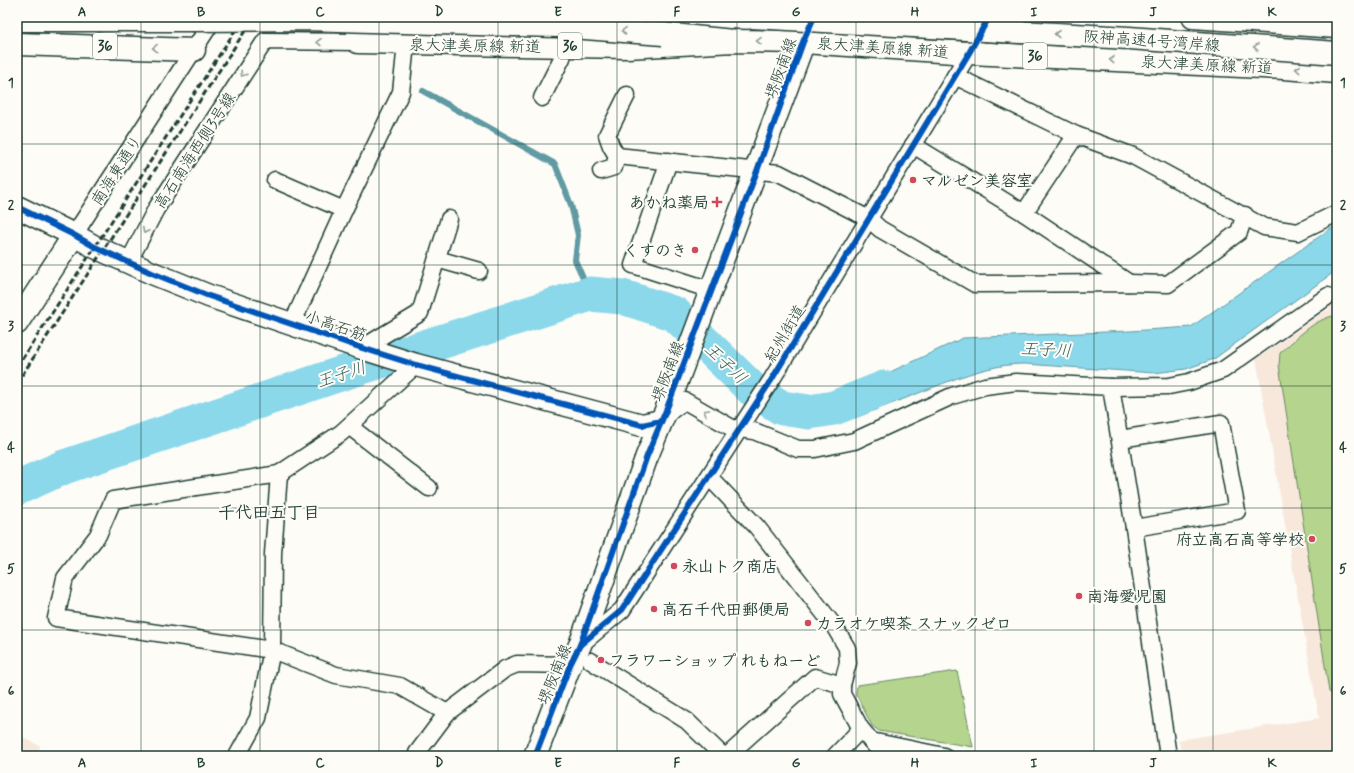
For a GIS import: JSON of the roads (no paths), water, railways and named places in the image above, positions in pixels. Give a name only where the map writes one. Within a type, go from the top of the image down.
[{"type":"main road","points":[[358,17],[358,42]]},
{"type":"main road","name":"阪神高速4号湾岸線","points":[[751,17],[1121,38],[1337,53]]},
{"type":"main road","name":"堺阪南線","points":[[535,756],[570,665],[586,653],[647,456],[757,171],[803,42],[814,17]]},
{"type":"main road","name":"阪神高速4号湾岸線","points":[[1193,17],[1337,27]]},
{"type":"main road","points":[[17,20],[306,19],[559,26],[733,40]]},
{"type":"main road","name":"泉大津美原線 新道","points":[[358,42],[627,47],[733,40],[803,42],[969,53],[1284,68],[1337,72]]},
{"type":"main road","name":"36","points":[[17,44],[194,50]]},
{"type":"main road","name":"小高石筋","points":[[17,207],[128,263],[209,296],[362,348],[416,365],[642,425],[661,421]]},
{"type":"main road","name":"南海東通り","points":[[17,323],[74,235]]},
{"type":"street","name":"南海東通り","points":[[74,235],[215,17]]},
{"type":"street","name":"紀州街道","points":[[586,653],[622,610],[772,379],[969,53],[989,17]]},
{"type":"street","name":"高石南海西側3号線","points":[[128,263],[156,209],[264,41],[358,42]]},
{"type":"street","points":[[292,324],[344,210],[401,92],[406,44]]},
{"type":"street","points":[[542,98],[562,58],[565,46]]},
{"type":"street","points":[[955,76],[1076,135],[1133,156],[1245,215],[1264,227],[1298,232],[1337,213]]},
{"type":"street","points":[[601,171],[614,167],[617,156],[611,146],[608,135],[627,95]]},
{"type":"street","points":[[1024,213],[1076,135]]},
{"type":"street","points":[[913,145],[1024,213],[1129,283]]},
{"type":"street","points":[[617,156],[778,173],[869,219],[880,229],[975,284],[1168,284],[1239,232],[1245,215]]},
{"type":"street","points":[[669,161],[633,265],[711,290]]},
{"type":"street","points":[[275,180],[344,210]]},
{"type":"street","points":[[362,348],[420,313],[449,219]]},
{"type":"street","points":[[436,259],[479,271]]},
{"type":"street","points":[[661,421],[685,401],[732,428],[754,431],[798,449],[815,449],[854,441],[952,396],[985,386],[1016,382],[1111,387],[1169,386],[1189,382],[1223,370],[1328,296]]},
{"type":"street","points":[[416,365],[341,433],[279,474],[113,500],[98,535],[65,578],[56,618],[272,650],[336,675],[400,686],[447,713]]},
{"type":"street","points":[[1111,387],[1134,528],[1168,756]]},
{"type":"street","points":[[1120,439],[1221,423],[1237,511],[1134,528]]},
{"type":"street","points":[[349,426],[429,488]]},
{"type":"street","points":[[237,756],[258,718],[272,650],[273,554],[279,474]]},
{"type":"street","points":[[708,478],[714,482],[757,527],[834,626],[847,648],[848,663],[842,684],[842,694],[866,735],[884,756]]},
{"type":"street","points":[[586,653],[687,721],[723,756]]},
{"type":"street","points":[[417,753],[447,713],[505,669],[517,664],[570,665]]},
{"type":"street","points":[[727,756],[815,677],[842,684]]},
{"type":"street","points":[[835,756],[866,735],[944,756]]},
{"type":"water","points":[[1337,224],[1337,270],[1214,359],[1186,369],[1154,373],[1025,364],[999,366],[961,377],[855,418],[830,400],[963,338],[1191,327]]},
{"type":"waterway","points":[[423,91],[555,164],[571,205],[578,235],[575,260],[590,294]]},
{"type":"waterway","name":"王子川","points":[[17,488],[64,467],[334,376],[590,294],[623,297],[675,314],[752,389],[782,408],[809,412],[834,408],[884,388]]},
{"type":"railway","points":[[17,367],[244,17]]},
{"type":"railway","points":[[17,383],[254,17]]},
{"type":"place","name":"マルゼン美容室","points":[[913,180]]},
{"type":"place","name":"あかね薬局","points":[[717,202]]},
{"type":"place","name":"くすのき","points":[[695,250]]},
{"type":"place","name":"府立高石高等学校","points":[[1312,539]]},
{"type":"place","name":"永山トク商店","points":[[674,566]]},
{"type":"place","name":"南海愛児園","points":[[1079,596]]},
{"type":"place","name":"高石千代田郵便局","points":[[654,609]]},
{"type":"place","name":"カラオケ喫茶 スナックゼロ","points":[[808,623]]},
{"type":"place","name":"フラワーショップ れもねーど","points":[[601,660]]},
{"type":"district","name":"千代田五丁目","points":[[269,512]]}]
